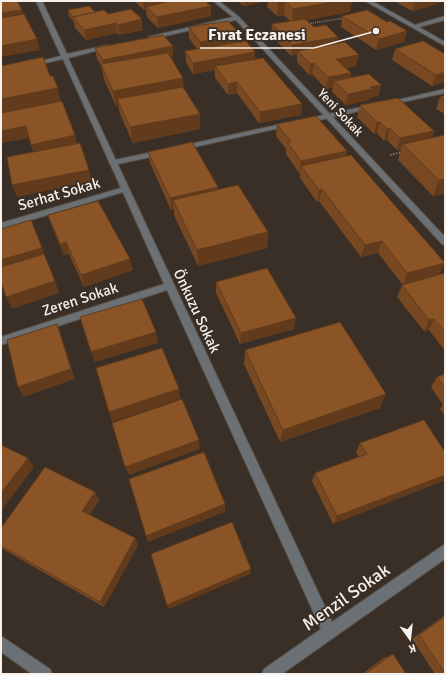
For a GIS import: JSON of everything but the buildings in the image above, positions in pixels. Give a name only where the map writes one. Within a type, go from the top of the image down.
[{"type":"street","name":"Önkuzu Sokak","points":[[39,1],[329,632]]},
{"type":"street","name":"Yeni Sokak","points":[[216,1],[237,18],[445,242]]},
{"type":"street","points":[[368,1],[445,44]]},
{"type":"street","points":[[147,38],[237,18]]},
{"type":"street","points":[[414,27],[445,18]]},
{"type":"street","points":[[22,66],[117,45]]},
{"type":"street","points":[[383,104],[445,91]]},
{"type":"street","points":[[174,150],[375,106]]},
{"type":"street","points":[[113,163],[167,151]]},
{"type":"street","name":"Serhat Sokak","points":[[1,226],[125,189]]},
{"type":"street","name":"Zeren Sokak","points":[[1,341],[169,286]]},
{"type":"street","name":"Menzil Sokak","points":[[270,674],[445,551]]},
{"type":"street","points":[[1,643],[45,674]]},
{"type":"path","points":[[307,24],[346,18]]},
{"type":"path","points":[[369,160],[406,152]]},
{"type":"place","name":"Fırat Eczanesi","points":[[376,31]]}]
